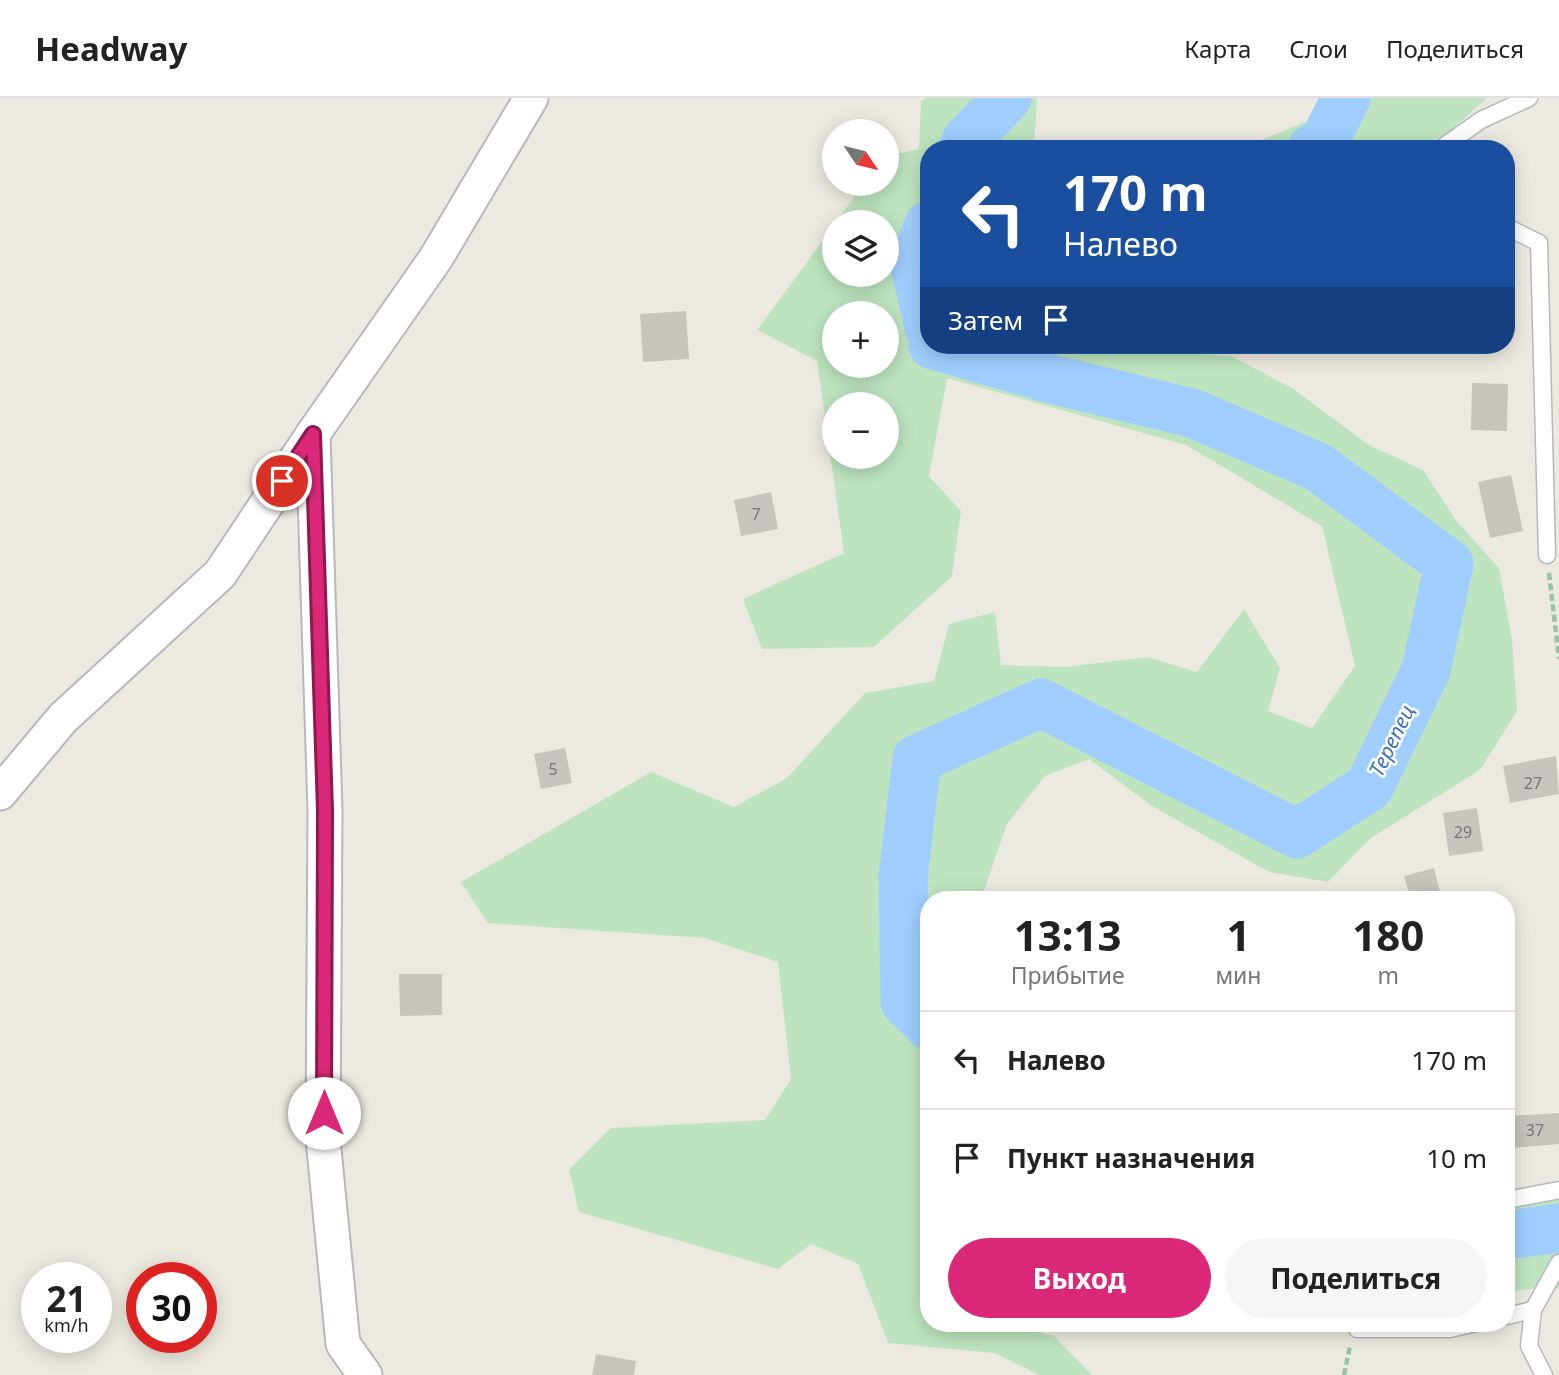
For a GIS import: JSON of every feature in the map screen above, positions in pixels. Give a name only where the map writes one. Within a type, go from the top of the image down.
[{"type":"street","points":[[0,793],[63,718],[220,574],[313,434],[436,258],[531,98]]},
{"type":"street","points":[[313,434],[325,811],[323,1139],[343,1344],[365,1375]]},
{"type":"lane","points":[[1453,140],[1481,121],[1529,98]]},
{"type":"lane","points":[[1515,231],[1539,243],[1547,555]]},
{"type":"lane","points":[[1515,1198],[1559,1190]]},
{"type":"lane","points":[[1544,1375],[1529,1346],[1533,1310],[1559,1263]]},
{"type":"lane","points":[[1515,1314],[1533,1310]]},
{"type":"path","points":[[1547,555],[1559,659]]},
{"type":"green space","points":[[926,98],[1037,98],[1035,140],[920,140],[920,354],[1231,356],[1292,388],[1369,445],[1423,470],[1458,523],[1499,568],[1512,640],[1517,711],[1480,770],[1371,838],[1328,882],[1269,872],[1152,806],[1089,759],[1045,776],[1007,824],[984,891],[920,891],[920,1332],[1037,1332],[1054,1336],[1092,1375],[1039,1375],[994,1353],[888,1343],[858,1264],[811,1244],[778,1269],[579,1212],[569,1170],[611,1128],[765,1120],[791,1079],[778,962],[705,938],[488,923],[461,882],[651,772],[734,807],[787,778],[865,693],[934,681],[949,624],[995,612],[1001,665],[1065,667],[1148,657],[1197,672],[1244,609],[1280,668],[1268,711],[1312,728],[1355,666],[1322,526],[1186,445],[947,378],[929,476],[961,511],[952,576],[874,647],[762,649],[743,599],[844,553],[832,469],[899,469],[899,392],[822,392],[822,397],[817,361],[757,330],[822,242],[822,287],[899,287],[899,210],[845,210],[855,196],[900,196],[900,153],[919,149],[921,101]]},
{"type":"green space","points":[[1319,98],[1487,98],[1448,133],[1433,140],[1262,140],[1307,121]]},
{"type":"green space","points":[[1559,1198],[1559,1289],[1553,1286],[1515,1291],[1515,1205]]},
{"type":"building","points":[[686,311],[689,359],[643,362],[640,314]]},
{"type":"building","points":[[1472,383],[1508,384],[1507,431],[1471,430]]},
{"type":"building","points":[[1511,475],[1523,531],[1490,538],[1478,482]]},
{"type":"building","points":[[771,492],[778,529],[741,536],[734,500]]},
{"type":"building","points":[[565,748],[572,783],[541,789],[534,754]]},
{"type":"building","points":[[1556,756],[1559,794],[1510,803],[1503,766]]},
{"type":"building","points":[[1477,808],[1483,851],[1449,856],[1443,813]]},
{"type":"building","points":[[1434,868],[1440,891],[1408,891],[1404,876]]},
{"type":"building","points":[[399,974],[442,974],[442,1015],[400,1016]]},
{"type":"building","points":[[1559,1113],[1559,1144],[1515,1148],[1515,1116]]},
{"type":"building","points":[[596,1354],[636,1361],[634,1375],[592,1375]]},
{"type":"waterway","name":"Терепец","points":[[967,140],[1007,98]]},
{"type":"waterway","name":"Терепец","points":[[1325,140],[1346,98]]},
{"type":"waterway","name":"Терепец","points":[[920,247],[914,261],[920,287]]},
{"type":"waterway","name":"Терепец","points":[[920,1017],[905,1002],[903,877],[917,759],[1041,703],[1297,834],[1369,787],[1426,670],[1449,564],[1318,467],[1192,413],[1055,380],[964,354]]},
{"type":"waterway","name":"Терепец","points":[[1515,1234],[1559,1228]]},
{"type":"route","points":[[282,481],[313,434],[325,811],[324,1113]]}]
